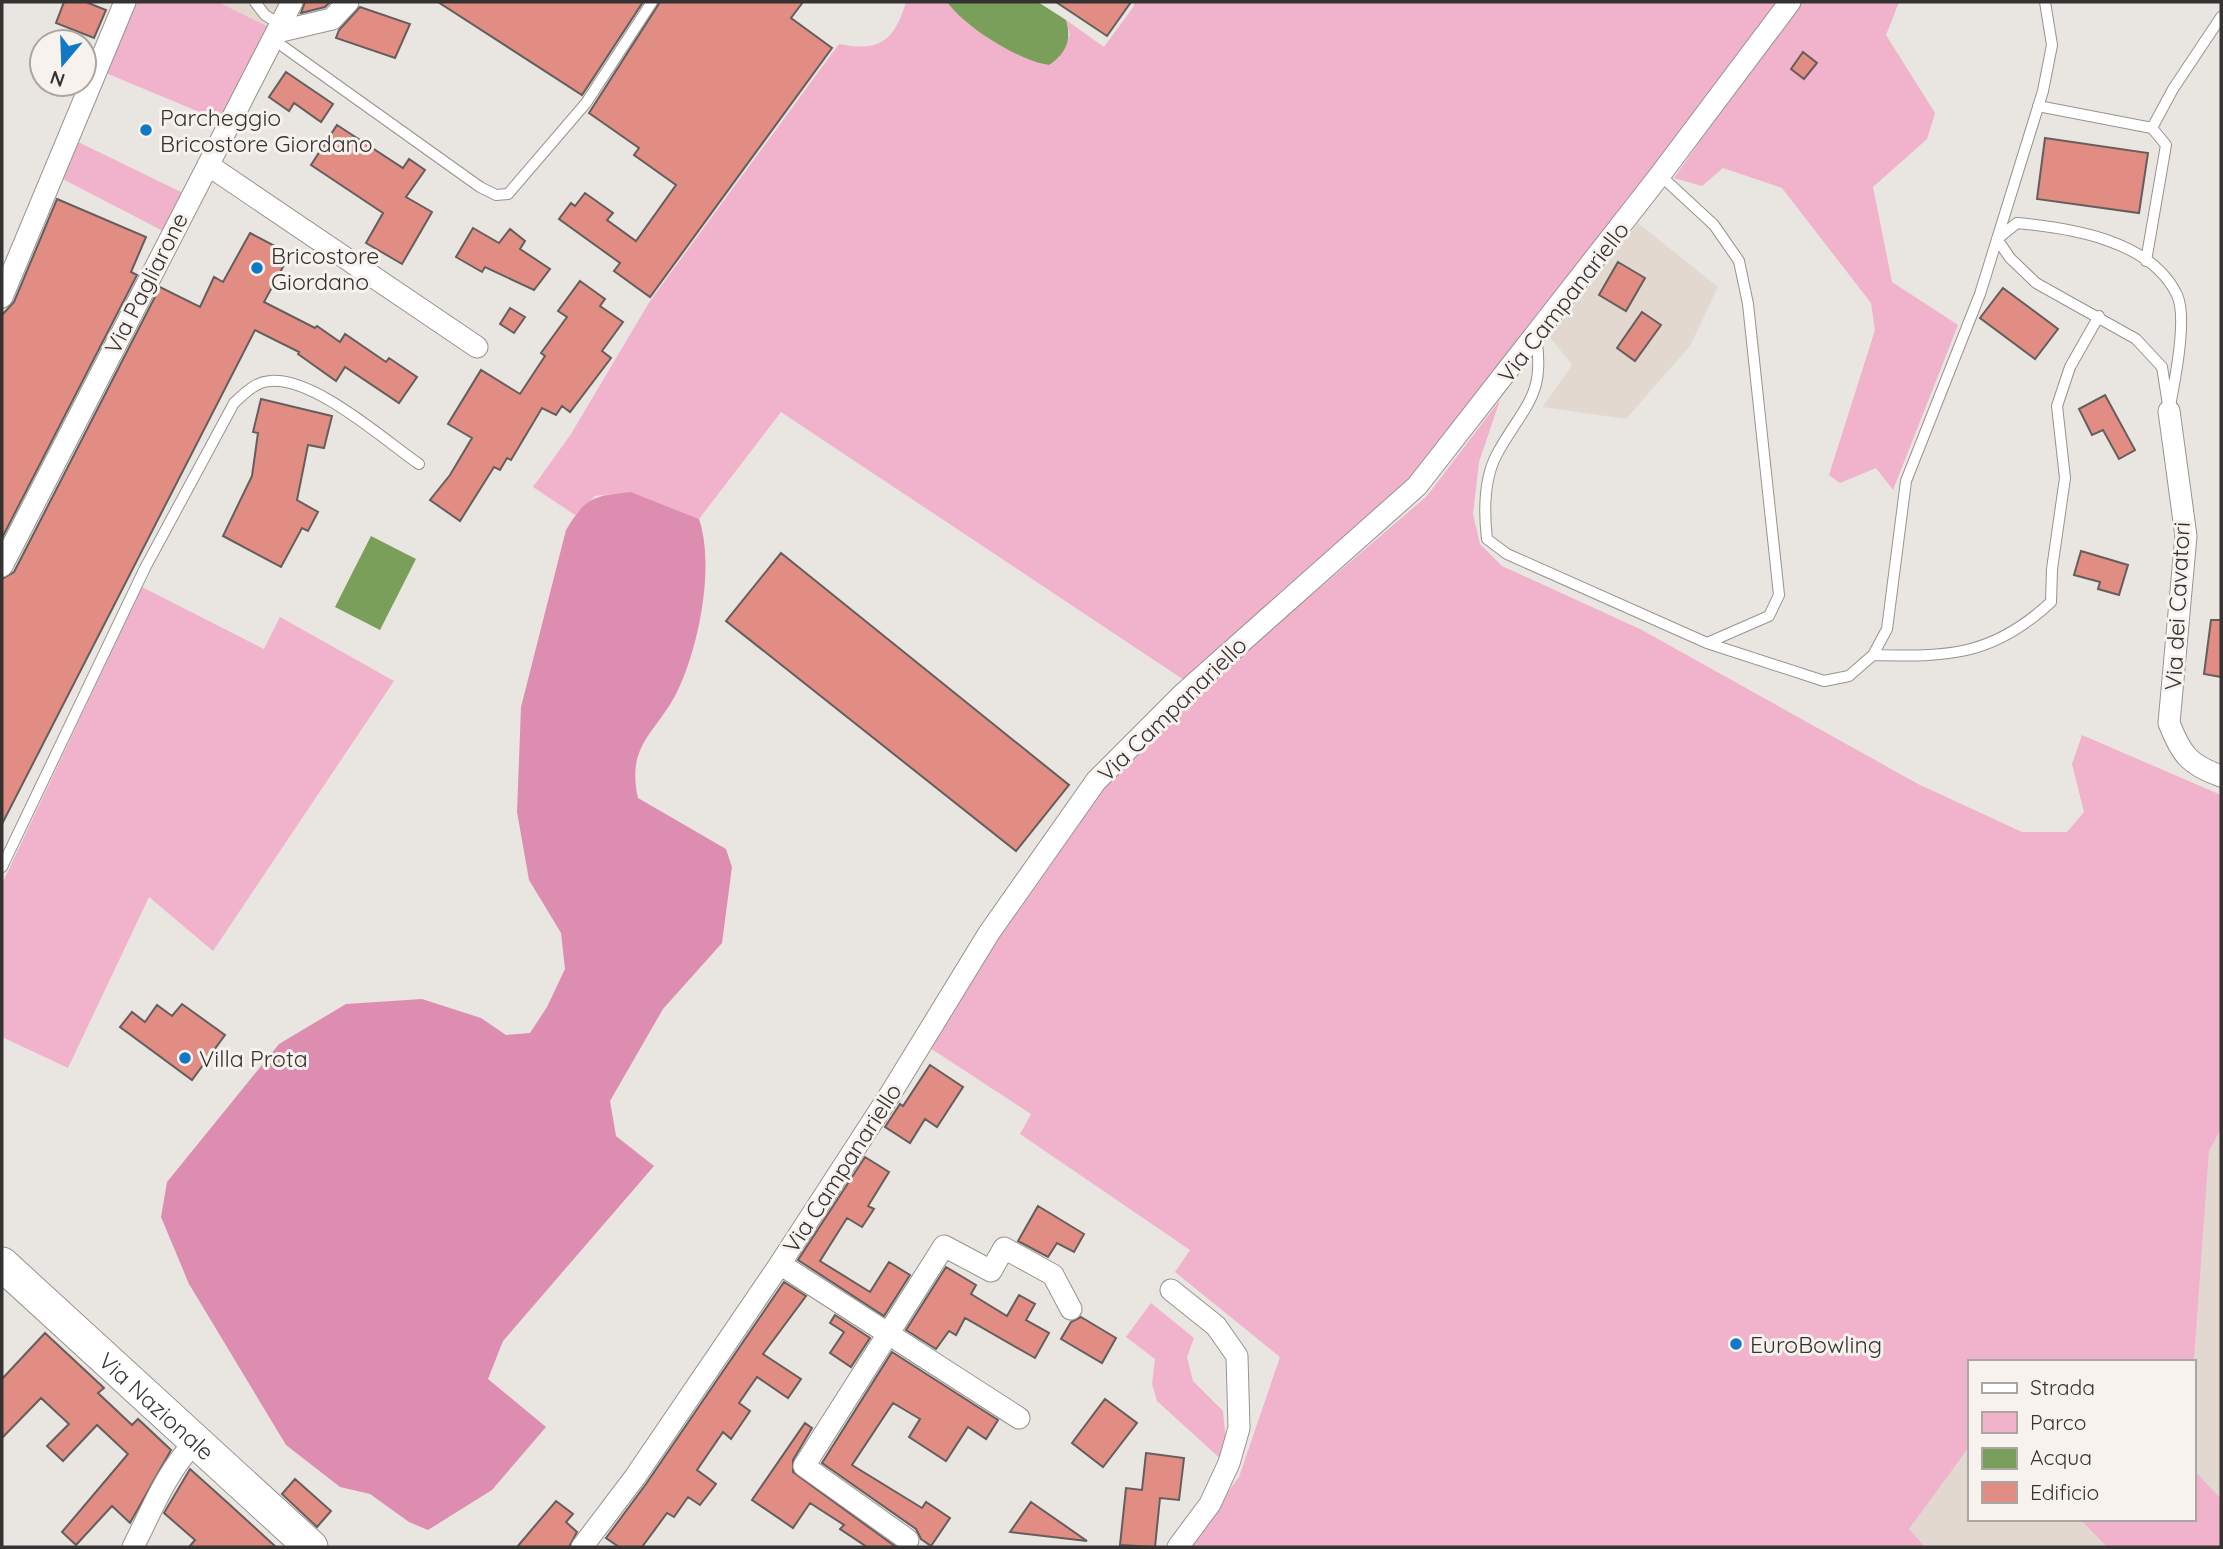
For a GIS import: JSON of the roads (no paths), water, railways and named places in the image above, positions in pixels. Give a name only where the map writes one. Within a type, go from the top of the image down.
[{"type":"main road","name":"Via Nazionale","points":[[2,1264],[311,1547]]},
{"type":"street","points":[[2,297],[125,2]]},
{"type":"street","name":"Via Pagliarone","points":[[2,566],[292,2]]},
{"type":"street","points":[[277,32],[332,19],[348,2]]},
{"type":"street","name":"Via Campanariello","points":[[582,1547],[635,1477],[780,1264],[891,1094],[989,933],[1096,781],[1185,692],[1417,486],[1536,337],[1790,2]]},
{"type":"street","points":[[208,165],[477,347]]},
{"type":"street","name":"Via dei Cavatori","points":[[2169,411],[2186,536],[2169,723],[2180,751],[2200,769],[2221,776]]},
{"type":"street","points":[[908,1540],[804,1466],[944,1246],[991,1271],[1004,1248],[1053,1275],[1071,1308]]},
{"type":"street","points":[[780,1264],[1019,1418]]},
{"type":"street","points":[[1171,1290],[1216,1326],[1237,1356],[1239,1429],[1229,1463],[1210,1504],[1178,1547]]},
{"type":"street","points":[[133,1547],[157,1496],[182,1455],[195,1442]]},
{"type":"lane","points":[[255,2],[277,32],[480,187],[496,195],[508,194],[586,103],[652,2]]},
{"type":"lane","points":[[1536,337],[1540,365],[1534,396],[1495,457],[1484,512],[1487,539],[1507,554],[1707,643],[1824,681],[1849,676],[1873,655],[1887,629],[1906,481],[1980,294],[2038,106],[2052,46],[2045,2]]},
{"type":"lane","points":[[2152,128],[2173,89],[2221,17]]},
{"type":"lane","points":[[2038,106],[2152,128],[2166,145],[2146,261]]},
{"type":"lane","points":[[1660,175],[1714,225],[1739,261],[1748,304],[1779,595],[1769,616],[1707,643]]},
{"type":"lane","points":[[1997,239],[2017,223],[2051,226],[2117,244],[2155,266],[2178,296],[2180,356],[2169,411]]},
{"type":"lane","points":[[1997,239],[2010,258],[2036,283],[2136,339],[2162,367],[2169,411]]},
{"type":"lane","points":[[1873,655],[1925,656],[1981,647],[2024,627],[2051,602],[2052,569],[2064,478],[2057,406],[2070,367],[2099,316]]},
{"type":"lane","points":[[2,867],[145,568],[234,403],[251,387],[269,381],[289,383],[318,394],[419,464]]},
{"type":"water","points":[[947,2],[1038,2],[1066,20],[1066,46],[1060,56],[1049,65],[1023,57],[979,32]]},
{"type":"water","points":[[371,536],[416,559],[380,630],[335,607]]},
{"type":"place","name":"Parcheggio Bricostore Giordano","points":[[146,130]]},
{"type":"place","name":"Bricostore Giordano","points":[[257,268]]},
{"type":"place","name":"Villa Prota","points":[[185,1058]]},
{"type":"place","name":"EuroBowling","points":[[1736,1344]]}]
